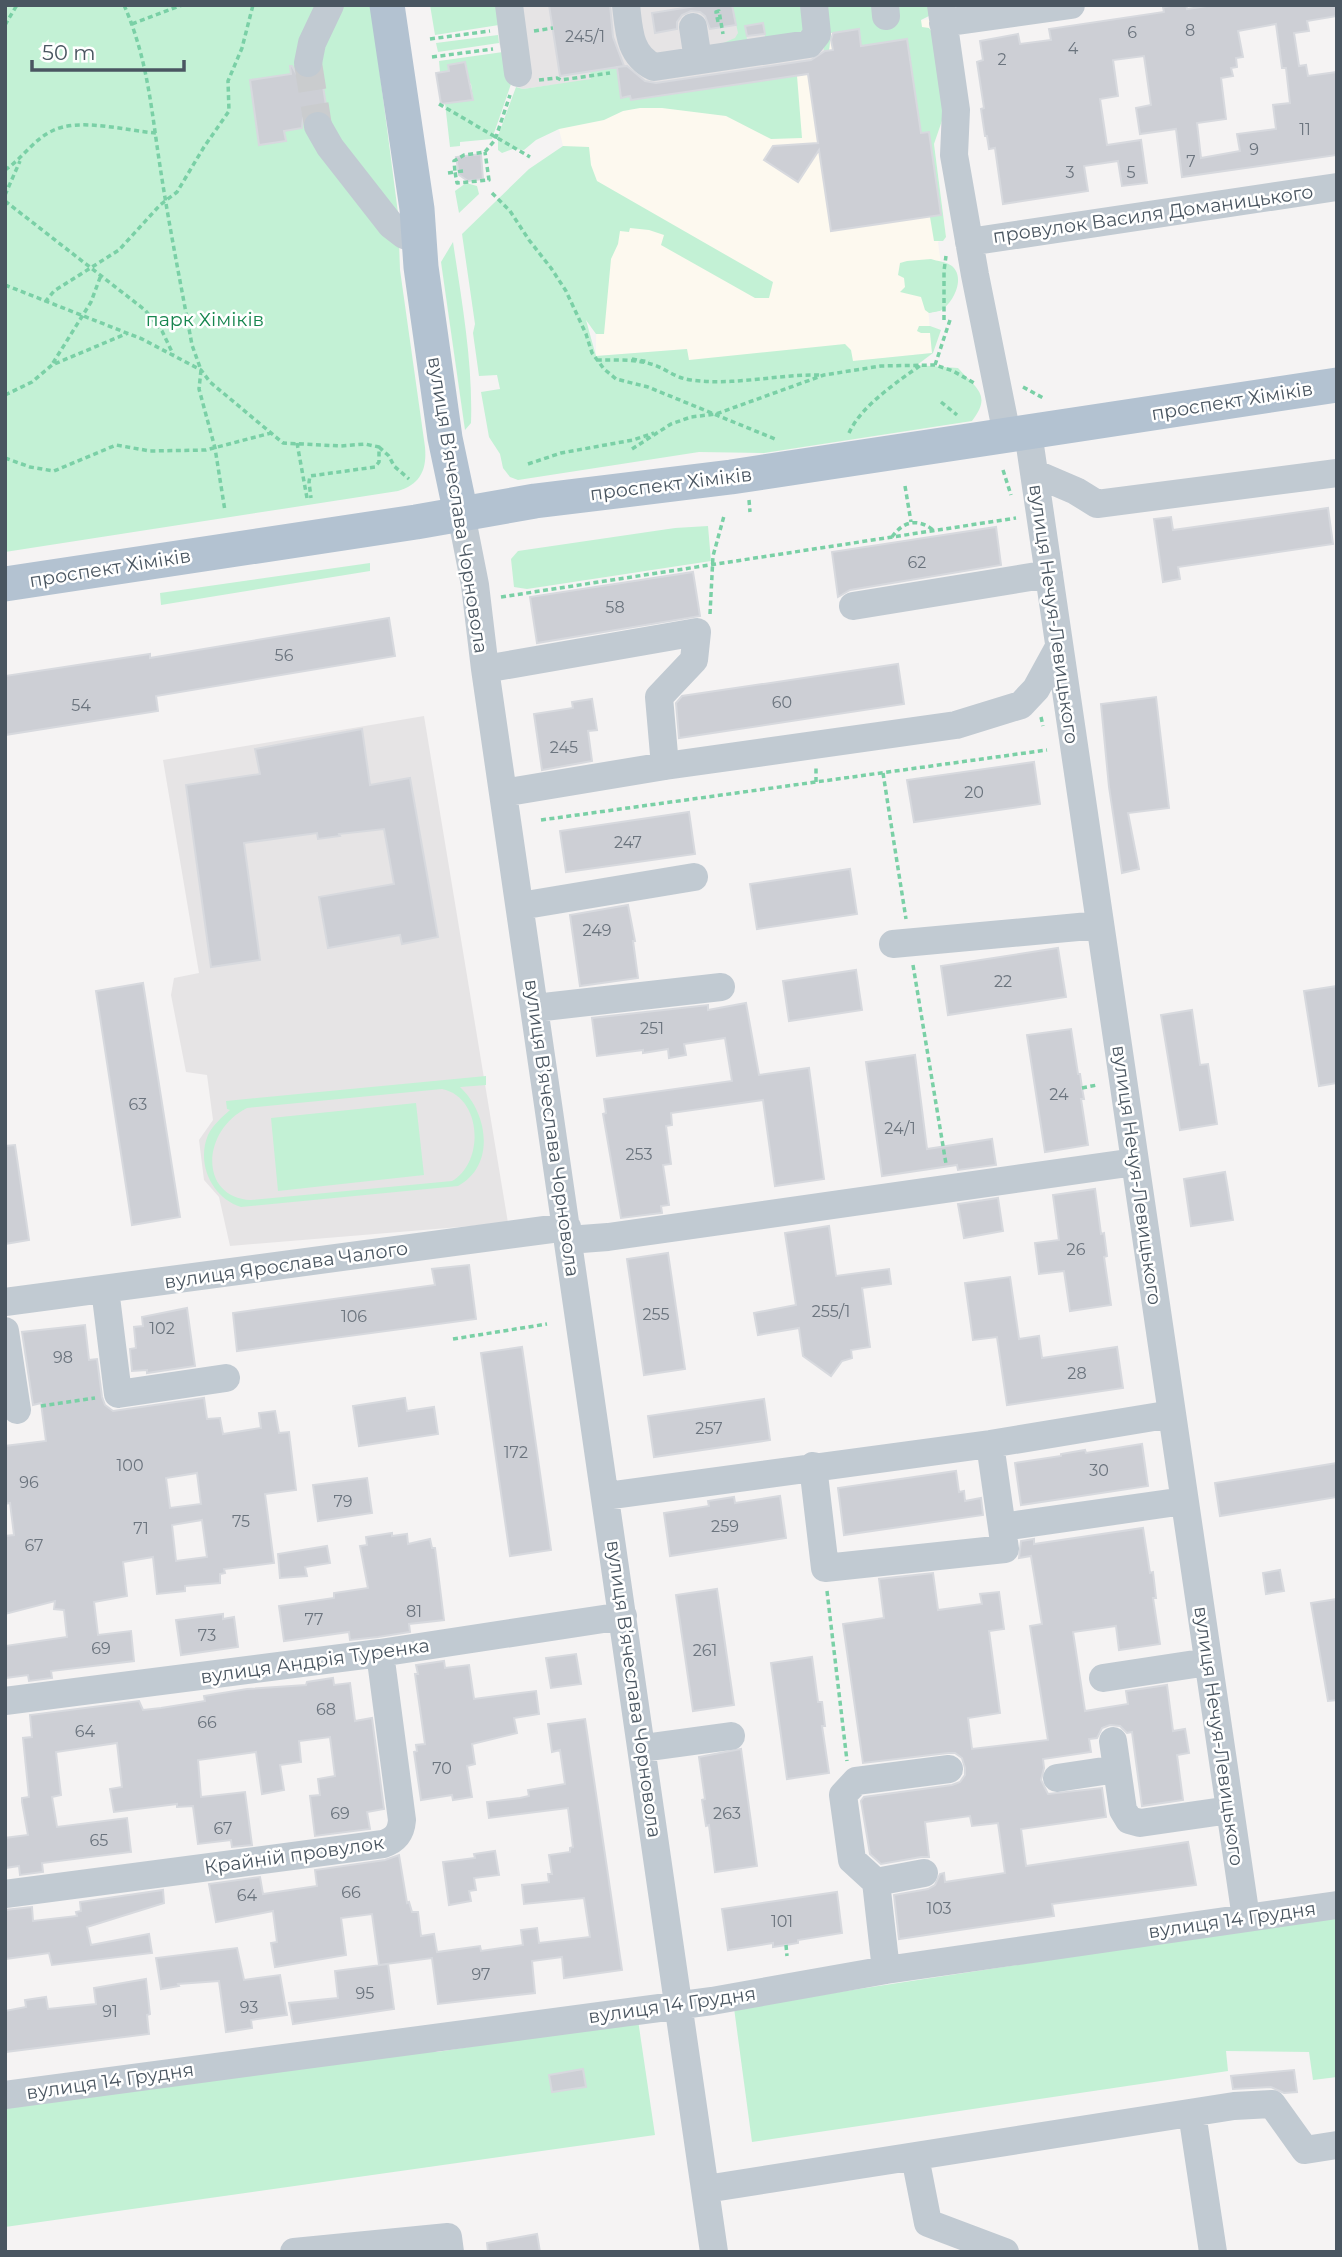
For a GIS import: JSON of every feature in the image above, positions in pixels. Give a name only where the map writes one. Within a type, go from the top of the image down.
[{"type":"main road","name":"вулиця Вʼячеслава Чорновола","points":[[387,5],[445,438],[461,514]]},
{"type":"main road","name":"проспект Хіміків","points":[[5,584],[535,501],[731,477],[1337,385]]},
{"type":"street","points":[[309,63],[308,54],[330,5]]},
{"type":"street","points":[[626,5],[632,46],[645,63],[654,67],[709,44],[809,44],[817,34],[814,5]]},
{"type":"street","points":[[942,14],[1071,5]]},
{"type":"street","name":"вулиця Нечуя-Левицького","points":[[942,14],[956,110],[954,155],[958,247],[1017,434],[1034,473],[1245,1918]]},
{"type":"street","points":[[318,126],[330,147],[391,225],[404,236],[419,240]]},
{"type":"street","name":"провулок Василя Доманицького","points":[[958,247],[1337,187]]},
{"type":"street","points":[[1034,473],[1097,503],[1337,472]]},
{"type":"street","name":"вулиця Вʼячеслава Чорновола","points":[[461,514],[475,585],[714,2252]]},
{"type":"street","points":[[853,606],[1049,574]]},
{"type":"street","points":[[485,669],[697,632],[694,660],[659,697],[665,766]]},
{"type":"street","points":[[503,793],[665,766],[956,725],[1021,705],[1037,689],[1059,647]]},
{"type":"street","points":[[520,906],[694,877]]},
{"type":"street","points":[[902,943],[1100,925]]},
{"type":"street","points":[[535,1008],[720,987]]},
{"type":"street","name":"вулиця Ярослава Чалого","points":[[5,1302],[568,1234],[608,1237],[1135,1162]]},
{"type":"street","points":[[104,1289],[118,1394],[226,1378]]},
{"type":"street","points":[[5,1331],[17,1410]]},
{"type":"street","points":[[606,1496],[990,1444],[1171,1414]]},
{"type":"street","points":[[813,1466],[825,1568],[1005,1549],[990,1444]]},
{"type":"street","points":[[1002,1527],[1184,1501]]},
{"type":"street","name":"вулиця Андрія Туренка","points":[[5,1701],[380,1653],[623,1616]]},
{"type":"street","name":"Крайній провулок","points":[[5,1894],[383,1844],[396,1838],[402,1820],[380,1653]]},
{"type":"street","points":[[1103,1678],[1208,1661]]},
{"type":"street","points":[[643,1748],[731,1737]]},
{"type":"street","points":[[1112,1741],[1123,1810],[1129,1821],[1134,1823],[1230,1810]]},
{"type":"street","points":[[886,1970],[876,1882],[852,1860],[843,1795],[856,1780],[949,1769]]},
{"type":"street","points":[[1057,1778],[1117,1769]]},
{"type":"street","points":[[876,1882],[924,1873]]},
{"type":"street","name":"вулиця 14 Грудня","points":[[5,2095],[712,2001],[886,1970],[1337,1905]]},
{"type":"street","points":[[706,2189],[1234,2106],[1272,2104],[1305,2150],[1337,2145]]},
{"type":"street","points":[[1192,2113],[1213,2252]]},
{"type":"street","points":[[915,2157],[928,2222],[1005,2252]]},
{"type":"street","points":[[294,2252],[448,2237],[450,2252]]},
{"type":"path","points":[[5,25],[17,5]]},
{"type":"path","points":[[124,5],[152,95],[192,345],[201,370],[210,382],[283,443],[341,446],[365,444],[379,447],[409,479]]},
{"type":"path","points":[[132,24],[182,5]]},
{"type":"path","points":[[44,302],[54,291],[127,243],[160,205],[177,192],[229,111],[228,81],[242,48],[253,5]]},
{"type":"path","points":[[432,57],[516,44],[553,28]]},
{"type":"path","points":[[430,39],[516,44]]},
{"type":"path","points":[[516,44],[526,82],[610,73]]},
{"type":"path","points":[[485,152],[464,155],[454,161],[457,183],[489,180],[484,165],[485,152],[496,137],[516,44]]},
{"type":"path","points":[[439,104],[530,157]]},
{"type":"path","points":[[5,170],[46,134],[60,128],[113,126],[156,133]]},
{"type":"path","points":[[20,159],[5,198],[150,316],[162,331],[174,356]]},
{"type":"path","points":[[448,173],[463,171]]},
{"type":"path","points":[[492,193],[510,211],[551,268],[566,291],[597,360],[616,379],[648,387],[775,439]]},
{"type":"path","points":[[944,320],[944,271],[958,247]]},
{"type":"path","points":[[52,365],[94,297],[101,275]]},
{"type":"path","points":[[5,285],[128,333],[201,370]]},
{"type":"path","points":[[935,365],[950,320]]},
{"type":"path","points":[[5,395],[32,382],[52,365],[128,333]]},
{"type":"path","points":[[597,360],[646,360],[668,373],[688,380],[824,375]]},
{"type":"path","points":[[849,459],[847,441],[852,425],[877,398],[921,365]]},
{"type":"path","points":[[528,464],[561,453],[633,440],[691,417],[716,414],[824,375],[881,366],[935,365],[953,371],[976,384]]},
{"type":"path","points":[[201,370],[199,389],[215,448],[225,511]]},
{"type":"path","points":[[632,449],[659,431]]},
{"type":"path","points":[[5,458],[30,467],[54,471],[116,445],[150,452],[215,448],[271,433]]},
{"type":"path","points":[[297,443],[309,498],[310,476],[374,467],[379,462],[379,447]]},
{"type":"path","points":[[905,486],[911,522]]},
{"type":"path","points":[[749,499],[750,512]]},
{"type":"path","points":[[697,632],[710,616],[712,565],[724,516]]},
{"type":"path","points":[[499,597],[1018,517]]},
{"type":"path","points":[[892,537],[897,529],[911,522],[926,525],[933,530]]},
{"type":"path","points":[[541,820],[1047,750]]},
{"type":"path","points":[[883,773],[902,943],[918,1003],[950,1188]]},
{"type":"path","points":[[1082,1088],[1097,1085]]},
{"type":"path","points":[[453,1339],[547,1324]]},
{"type":"path","points":[[48,1405],[118,1394]]},
{"type":"path","points":[[825,1568],[848,1771],[856,1780]]},
{"type":"path","points":[[786,1945],[787,1956]]},
{"type":"shaded area","points":[[496,5],[918,5],[921,20],[831,33],[829,50],[832,71],[631,100],[552,85],[523,89],[514,86],[499,43]]},
{"type":"shaded area","points":[[932,19],[945,112],[934,144],[946,237],[938,242],[942,271],[925,272],[932,353],[691,378],[687,349],[596,356],[597,181],[563,160],[559,129],[620,93],[630,96],[632,100],[832,71],[830,33]]},
{"type":"shaded area","points":[[424,716],[508,1223],[230,1246],[219,1197],[204,1180],[199,1140],[213,1120],[207,1075],[186,1072],[171,995],[174,978],[199,973],[163,760]]},
{"type":"green space","name":"парк Хіміків","points":[[5,5],[371,5],[398,213],[400,270],[425,447],[425,462],[417,480],[398,491],[5,552]]},
{"type":"green space","points":[[430,5],[496,5],[499,25],[435,35]]},
{"type":"green space","points":[[732,5],[808,5],[809,29],[766,43],[763,24],[745,26],[748,46],[721,44],[735,38],[738,33]]},
{"type":"green space","points":[[819,5],[929,5],[929,16],[921,20],[922,27],[929,28],[932,32],[945,112],[934,144],[946,237],[943,241],[934,241],[930,217],[941,214],[929,132],[921,133],[907,40],[861,46],[858,29],[831,33],[829,50],[824,51]]},
{"type":"green space","points":[[498,35],[499,43],[438,52],[436,43]]},
{"type":"green space","points":[[503,52],[511,84],[492,139],[460,142],[460,146],[450,147],[445,103],[473,99],[471,84],[448,65],[449,71],[440,72],[439,61]]},
{"type":"green space","points":[[617,67],[621,97],[630,96],[632,100],[797,76],[802,138],[771,139],[726,116],[640,108],[623,111],[604,120],[559,129],[536,140],[524,150],[513,149],[502,153],[498,150],[498,136],[516,87],[523,89],[591,79],[590,71]]},
{"type":"green space","points":[[563,146],[589,147],[591,165],[597,181],[773,282],[769,298],[755,298],[661,245],[664,235],[630,228],[629,232],[620,231],[611,259],[604,334],[596,334],[586,320],[596,356],[687,349],[689,360],[845,344],[851,350],[853,361],[932,353],[930,333],[917,331],[919,326],[930,326],[941,330],[933,353],[917,365],[958,368],[980,393],[981,405],[978,412],[972,421],[764,453],[699,452],[518,480],[510,477],[489,437],[481,392],[500,389],[497,375],[479,376],[473,333],[475,324],[462,234],[529,169]]},
{"type":"green space","points":[[466,183],[477,186],[479,194],[459,213],[455,191]]},
{"type":"green space","points":[[453,242],[470,378],[471,423],[465,430],[441,262]]},
{"type":"green space","points":[[931,259],[952,266],[958,277],[958,284],[945,308],[929,313],[925,310],[921,297],[900,292],[905,287],[904,278],[898,275],[900,263]]},
{"type":"green space","points":[[708,526],[711,561],[527,589],[514,587],[511,559],[518,551],[675,528]]},
{"type":"green space","points":[[370,563],[370,571],[161,605],[160,593]]},
{"type":"green space","points":[[486,1076],[486,1085],[460,1087],[470,1098],[482,1124],[483,1152],[470,1177],[458,1186],[241,1207],[231,1203],[215,1188],[209,1178],[204,1157],[208,1135],[230,1110],[227,1109],[226,1101]],"holes":[[[442,1089],[455,1094],[465,1104],[471,1117],[474,1146],[463,1172],[452,1181],[251,1200],[234,1196],[222,1187],[215,1175],[212,1161],[221,1131],[232,1118],[247,1108]]]},
{"type":"green space","points":[[416,1103],[424,1175],[278,1191],[271,1118]]},
{"type":"green space","points":[[1337,1916],[1337,2077],[1313,2080],[1309,2052],[1226,2051],[1228,2071],[752,2142],[734,2008]]},
{"type":"green space","points":[[638,2020],[655,2135],[5,2227],[5,2104],[417,2048],[437,2052]]},
{"type":"building","points":[[549,5],[610,5],[613,37],[624,66],[560,76]]},
{"type":"building","points":[[702,5],[732,5],[736,25],[710,29],[705,16],[691,11],[682,15],[677,22],[677,29],[655,33],[652,13]]},
{"type":"building","points":[[1186,5],[1187,9],[1213,5],[1337,5],[1337,16],[1307,21],[1309,31],[1294,33],[1299,66],[1306,65],[1308,76],[1337,72],[1337,155],[1182,177],[1176,129],[1140,134],[1136,108],[1151,105],[1144,56],[1113,60],[1118,96],[1100,99],[1107,145],[1141,140],[1147,183],[1122,186],[1118,161],[1084,166],[1088,191],[1003,204],[995,148],[989,149],[981,109],[984,108],[977,62],[983,60],[980,41],[1018,34],[1020,44],[1051,40],[1049,29],[1164,12],[1163,7]],"holes":[[[1276,24],[1282,68],[1286,68],[1290,103],[1273,105],[1276,129],[1237,134],[1240,151],[1201,158],[1197,123],[1226,119],[1221,78],[1233,76],[1231,68],[1237,67],[1236,58],[1243,57],[1238,31]]]},
{"type":"building","points":[[763,23],[765,34],[747,36],[745,26]]},
{"type":"building","points":[[859,29],[861,46],[907,39],[921,133],[929,132],[941,215],[831,231],[819,150],[798,182],[764,160],[773,146],[818,143],[808,74],[631,100],[630,96],[621,98],[617,67],[627,66],[645,81],[656,83],[811,60],[825,51],[833,50],[833,33]]},
{"type":"building","points":[[465,62],[473,100],[441,104],[436,73],[449,71],[448,65]]},
{"type":"building","points":[[290,66],[304,79],[314,78],[321,73],[327,112],[319,109],[310,111],[303,118],[302,128],[284,131],[286,141],[259,145],[250,80],[291,74]]},
{"type":"building","points":[[481,154],[483,179],[468,181],[459,175],[456,157]]},
{"type":"building","points":[[1328,508],[1333,544],[1178,567],[1180,579],[1163,582],[1154,519],[1171,517],[1173,530]]},
{"type":"building","points":[[996,527],[1001,565],[850,590],[838,597],[832,552]]},
{"type":"building","points":[[693,572],[700,616],[537,643],[530,597]]},
{"type":"building","points":[[389,618],[395,656],[156,696],[158,711],[5,735],[5,676],[150,654],[150,658]]},
{"type":"building","points":[[898,664],[904,704],[679,738],[676,703],[682,696]]},
{"type":"building","points":[[1156,697],[1169,808],[1128,813],[1139,869],[1122,873],[1109,787],[1101,704]]},
{"type":"building","points":[[592,699],[597,730],[588,731],[592,761],[542,770],[534,714],[573,708],[572,702]]},
{"type":"building","points":[[362,729],[370,785],[410,778],[438,937],[402,944],[400,935],[328,948],[319,897],[394,884],[384,829],[318,839],[317,833],[244,843],[260,960],[211,967],[186,785],[260,774],[255,749]]},
{"type":"building","points":[[1034,762],[1040,804],[914,822],[907,780]]},
{"type":"building","points":[[689,812],[695,854],[566,872],[560,831]]},
{"type":"building","points":[[850,869],[857,914],[757,929],[750,884]]},
{"type":"building","points":[[628,905],[638,978],[580,986],[570,915]]},
{"type":"building","points":[[1058,948],[1066,997],[948,1015],[941,966]]},
{"type":"building","points":[[856,970],[862,1010],[789,1021],[783,981]]},
{"type":"building","points":[[143,983],[180,1217],[132,1225],[96,991]]},
{"type":"building","points":[[1337,986],[1337,1083],[1319,1086],[1304,991]]},
{"type":"building","points":[[746,1003],[759,1075],[809,1068],[824,1179],[775,1186],[763,1100],[671,1113],[672,1125],[666,1126],[671,1164],[663,1165],[669,1205],[661,1206],[662,1213],[621,1218],[603,1114],[606,1113],[604,1099],[732,1081],[725,1038],[684,1044],[686,1055],[669,1058],[668,1049],[597,1056],[592,1018],[708,1005],[708,1010]]},
{"type":"building","points":[[1192,1010],[1200,1065],[1208,1064],[1217,1124],[1180,1130],[1161,1015]]},
{"type":"building","points":[[1071,1029],[1084,1099],[1081,1099],[1088,1145],[1045,1152],[1027,1035]]},
{"type":"building","points":[[915,1055],[927,1149],[992,1139],[996,1165],[958,1170],[957,1165],[882,1176],[866,1062]]},
{"type":"building","points":[[15,1145],[29,1240],[5,1244],[5,1146]]},
{"type":"building","points":[[1225,1172],[1233,1220],[1191,1226],[1184,1179]]},
{"type":"building","points":[[1095,1189],[1101,1234],[1104,1233],[1107,1256],[1104,1257],[1111,1305],[1070,1311],[1064,1271],[1039,1274],[1035,1243],[1059,1240],[1053,1195]]},
{"type":"building","points":[[998,1198],[1003,1231],[964,1238],[958,1204]]},
{"type":"building","points":[[829,1226],[836,1276],[889,1269],[891,1284],[862,1288],[870,1347],[851,1350],[852,1358],[842,1361],[831,1376],[803,1356],[799,1328],[758,1335],[754,1313],[796,1305],[785,1233]]},
{"type":"building","points":[[668,1253],[685,1369],[644,1375],[627,1259]]},
{"type":"building","points":[[469,1265],[476,1319],[237,1351],[233,1313],[435,1285],[432,1269]]},
{"type":"building","points":[[1010,1277],[1019,1339],[1039,1336],[1042,1358],[1117,1347],[1123,1388],[1007,1405],[997,1337],[973,1340],[965,1283]]},
{"type":"building","points":[[187,1308],[195,1366],[147,1373],[147,1370],[132,1371],[130,1349],[136,1348],[134,1327],[143,1326],[142,1317]]},
{"type":"building","points":[[85,1325],[89,1360],[97,1359],[102,1397],[105,1405],[113,1411],[204,1398],[207,1419],[220,1418],[223,1434],[261,1428],[259,1413],[275,1411],[279,1433],[289,1432],[296,1490],[265,1494],[274,1563],[224,1569],[225,1573],[220,1574],[220,1583],[185,1586],[185,1591],[157,1594],[153,1557],[123,1562],[127,1596],[94,1602],[98,1635],[131,1631],[134,1661],[51,1671],[52,1678],[29,1681],[28,1675],[5,1678],[5,1646],[67,1637],[64,1610],[54,1609],[55,1601],[5,1614],[5,1536],[14,1535],[10,1503],[5,1504],[5,1446],[46,1441],[41,1403],[33,1405],[22,1332]],"holes":[[[197,1473],[201,1504],[170,1508],[166,1478]],[[202,1520],[207,1557],[176,1561],[172,1525]]]},
{"type":"building","points":[[522,1347],[551,1550],[510,1556],[481,1353]]},
{"type":"building","points":[[405,1398],[407,1411],[434,1407],[438,1434],[359,1446],[353,1406]]},
{"type":"building","points":[[764,1399],[770,1440],[654,1457],[648,1416]]},
{"type":"building","points":[[1142,1444],[1148,1486],[1021,1505],[1015,1463],[1085,1450],[1086,1453]]},
{"type":"building","points":[[1337,1463],[1337,1497],[1220,1516],[1215,1483]]},
{"type":"building","points":[[956,1471],[959,1492],[964,1491],[965,1501],[981,1498],[983,1515],[844,1535],[838,1488]]},
{"type":"building","points":[[367,1478],[372,1513],[318,1521],[313,1485]]},
{"type":"building","points":[[780,1496],[786,1538],[670,1556],[664,1513],[709,1506],[708,1501],[734,1497],[735,1503]]},
{"type":"building","points":[[1143,1528],[1150,1573],[1153,1572],[1156,1598],[1153,1598],[1160,1644],[1119,1650],[1116,1626],[1073,1632],[1085,1711],[1128,1704],[1126,1691],[1167,1685],[1173,1731],[1185,1729],[1189,1753],[1177,1755],[1183,1800],[1142,1806],[1132,1732],[1127,1733],[1120,1726],[1102,1728],[1097,1738],[1089,1739],[1091,1752],[1043,1759],[1041,1780],[1048,1794],[1102,1788],[1106,1817],[1021,1829],[1026,1866],[1188,1842],[1196,1885],[1052,1904],[1054,1916],[899,1939],[894,1895],[928,1889],[935,1885],[940,1874],[944,1873],[945,1882],[1005,1873],[998,1823],[972,1826],[970,1816],[925,1822],[929,1857],[881,1864],[870,1854],[861,1801],[864,1797],[952,1785],[960,1782],[965,1775],[965,1768],[962,1758],[955,1753],[863,1763],[843,1624],[884,1618],[879,1579],[933,1573],[938,1610],[982,1604],[980,1594],[999,1592],[1004,1629],[989,1631],[1000,1713],[968,1718],[972,1749],[1048,1740],[1030,1626],[1042,1624],[1031,1556],[1019,1558],[1021,1541],[1034,1539],[1034,1544]]},
{"type":"building","points":[[392,1533],[392,1536],[407,1534],[408,1544],[430,1539],[432,1548],[435,1548],[444,1620],[409,1624],[410,1632],[378,1637],[350,1640],[349,1632],[284,1641],[279,1606],[334,1598],[334,1593],[368,1588],[360,1546],[367,1545],[366,1537]]},
{"type":"building","points":[[327,1546],[330,1563],[305,1567],[307,1576],[280,1578],[278,1554]]},
{"type":"building","points":[[1280,1570],[1284,1591],[1266,1594],[1263,1573]]},
{"type":"building","points":[[717,1589],[734,1705],[693,1711],[676,1595]]},
{"type":"building","points":[[1337,1599],[1337,1700],[1328,1701],[1311,1603]]},
{"type":"building","points":[[223,1614],[223,1619],[234,1617],[238,1647],[181,1655],[176,1620]]},
{"type":"building","points":[[576,1654],[581,1684],[551,1688],[546,1658]]},
{"type":"building","points":[[812,1657],[818,1702],[822,1702],[825,1726],[822,1726],[829,1773],[787,1779],[771,1663]]},
{"type":"building","points":[[444,1661],[445,1668],[469,1665],[474,1699],[536,1691],[539,1714],[514,1718],[517,1733],[472,1744],[475,1764],[467,1766],[472,1797],[453,1800],[452,1795],[421,1800],[414,1752],[417,1751],[416,1745],[425,1744],[416,1665]]},
{"type":"building","points":[[333,1678],[334,1685],[350,1683],[355,1721],[372,1718],[384,1809],[367,1812],[370,1829],[315,1836],[310,1796],[320,1795],[318,1779],[335,1776],[330,1737],[299,1741],[301,1762],[280,1765],[284,1790],[262,1794],[256,1752],[198,1760],[201,1797],[245,1792],[252,1845],[232,1847],[231,1840],[198,1844],[193,1806],[177,1807],[177,1804],[114,1812],[110,1789],[122,1787],[117,1743],[56,1752],[61,1795],[52,1797],[57,1827],[127,1818],[131,1852],[42,1863],[43,1872],[20,1875],[19,1866],[5,1868],[5,1838],[28,1835],[22,1802],[22,1798],[29,1797],[23,1738],[32,1737],[30,1715],[139,1701],[143,1710],[161,1708],[205,1701],[204,1696],[247,1689],[306,1685],[307,1682]]},
{"type":"building","points":[[585,1719],[622,1970],[564,1978],[562,1957],[532,1961],[535,1993],[438,2004],[432,1958],[379,1965],[372,1914],[341,1918],[346,1955],[275,1967],[271,1943],[277,1942],[273,1911],[216,1922],[209,1884],[260,1877],[263,1894],[317,1886],[315,1870],[385,1860],[399,1855],[407,1903],[409,1902],[412,1912],[418,1912],[421,1936],[434,1934],[437,1952],[480,1946],[481,1951],[523,1945],[521,1930],[537,1928],[539,1943],[590,1937],[584,1898],[524,1904],[522,1885],[549,1882],[548,1874],[552,1874],[549,1855],[570,1852],[573,1847],[568,1808],[489,1818],[487,1802],[529,1796],[528,1790],[565,1784],[560,1750],[552,1752],[548,1724]]},
{"type":"building","points":[[741,1749],[757,1866],[715,1872],[709,1825],[706,1826],[702,1800],[705,1799],[699,1757]]},
{"type":"building","points":[[495,1851],[499,1875],[474,1878],[476,1890],[469,1891],[471,1901],[449,1905],[443,1862],[475,1858],[474,1854]]},
{"type":"building","points":[[163,1890],[164,1903],[87,1927],[91,1945],[149,1934],[152,1953],[52,1965],[49,1953],[5,1959],[5,1910],[32,1907],[33,1921],[77,1916],[76,1912],[81,1911],[80,1902]]},
{"type":"building","points":[[837,1892],[842,1933],[773,1947],[773,1943],[728,1950],[722,1909]]},
{"type":"building","points":[[237,1948],[244,1980],[280,1975],[287,2015],[251,2020],[252,2028],[226,2032],[219,1981],[178,1984],[179,1986],[161,1989],[156,1958]]},
{"type":"building","points":[[388,1964],[394,2009],[293,2024],[289,2003],[338,1998],[335,1971]]},
{"type":"building","points":[[146,1979],[149,2034],[5,2052],[5,2011],[26,2007],[25,2000],[46,1997],[48,2009],[96,2004],[94,1988]]},
{"type":"building","points":[[583,2069],[586,2087],[552,2092],[549,2075]]},
{"type":"building","points":[[1294,2070],[1297,2092],[1284,2093],[1271,2087],[1233,2089],[1231,2076]]},
{"type":"building","points":[[537,2234],[540,2252],[488,2252],[487,2243]]},
{"type":"tunnel","points":[[308,63],[318,126]]}]
